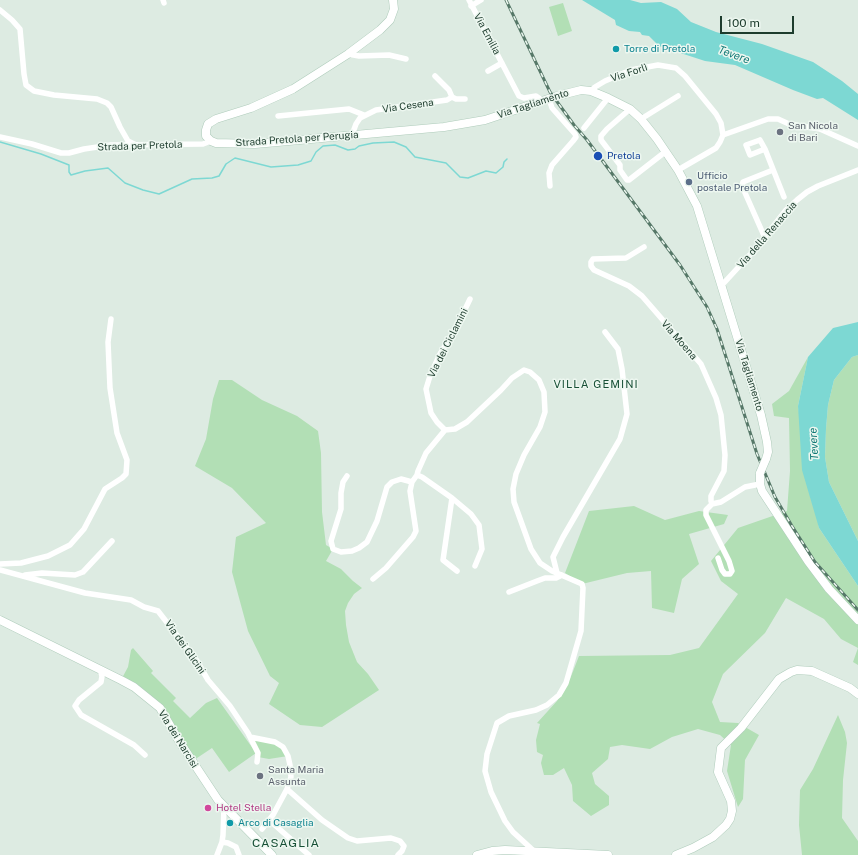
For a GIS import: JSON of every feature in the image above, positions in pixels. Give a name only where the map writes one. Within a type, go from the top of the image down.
[{"type":"street","points":[[210,141],[206,136],[208,124],[216,119],[251,108],[293,90],[348,54],[380,30],[390,20],[394,9],[394,0]]},
{"type":"street","name":"Via Emilia","points":[[481,0],[470,3],[519,96],[524,98],[536,96],[546,100]]},
{"type":"street","points":[[0,10],[20,29],[26,85],[34,91],[54,95],[97,99],[107,103],[111,107],[128,141],[136,145]]},
{"type":"street","points":[[348,54],[359,56],[388,55],[406,59]]},
{"type":"street","name":"Via Emilia","points":[[488,71],[502,63]]},
{"type":"street","name":"Via Forlì","points":[[591,91],[594,87],[605,81],[631,70],[658,65],[676,68],[685,76],[716,114],[723,135]]},
{"type":"street","points":[[435,76],[449,90],[452,98]]},
{"type":"street","name":"Via Tagliamento","points":[[444,128],[485,120],[573,92],[591,91],[630,109],[641,119],[678,170],[697,206],[764,426],[768,447],[766,459],[760,473],[760,484],[762,491],[828,589],[858,620]]},
{"type":"street","points":[[641,119],[678,96]]},
{"type":"street","name":"Via Cesena","points":[[364,115],[376,110],[452,98],[465,99]]},
{"type":"street","points":[[584,128],[608,98]]},
{"type":"street","points":[[546,100],[576,137],[552,165],[549,173],[550,186]]},
{"type":"street","points":[[278,116],[349,109],[364,115],[356,124],[352,135]]},
{"type":"street","points":[[630,109],[601,136],[601,140],[620,165],[620,170],[627,180],[665,152]]},
{"type":"street","points":[[678,170],[716,148],[723,135],[768,119],[778,119],[789,124],[820,129],[858,146]]},
{"type":"street","name":"Strada Pretola per Perugia","points":[[210,141],[225,144],[255,144],[444,128]]},
{"type":"street","name":"Strada per Pretola","points":[[0,137],[32,144],[61,153],[69,153],[111,145],[203,144],[210,141]]},
{"type":"street","points":[[765,149],[784,197]]},
{"type":"street","points":[[765,238],[742,186],[743,182],[773,170]]},
{"type":"street","name":"Via della Renaccia","points":[[722,285],[765,238],[786,210],[807,192],[858,170]]},
{"type":"street","name":"Via Moena","points":[[644,247],[632,256],[626,258],[593,259],[591,266],[594,270],[629,286],[642,296],[701,364],[716,398],[721,415],[725,455],[724,471],[711,496],[712,504],[706,510],[706,515],[729,561],[732,571],[730,574],[725,574],[718,558]]},
{"type":"street","name":"Via dei Ciclamini","points":[[445,430],[431,413],[426,389],[440,354],[457,326],[470,299]]},
{"type":"street","points":[[0,564],[21,563],[48,556],[70,545],[84,529],[105,489],[126,474],[127,460],[117,433],[110,388],[108,342],[111,319]]},
{"type":"street","points":[[560,574],[553,557],[620,439],[627,414],[622,369],[618,349],[605,332]]},
{"type":"street","points":[[373,579],[386,568],[413,537],[416,531],[410,491],[412,482],[417,475],[426,453],[445,430],[456,429],[467,422],[512,378],[524,370],[530,372],[539,380],[544,392],[545,412],[540,426],[524,455],[516,474],[513,489],[514,502],[534,555],[540,563],[552,571],[582,584],[583,588],[581,631],[566,683],[559,695],[547,705],[536,710],[510,716],[497,723],[486,754],[485,771],[489,785],[505,821],[513,832],[536,852]]},
{"type":"street","points":[[417,475],[422,476],[452,498],[471,514],[479,525],[482,549],[475,566]]},
{"type":"street","points":[[347,476],[342,482],[341,508],[331,541],[333,549],[341,552],[352,551],[359,548],[366,542],[378,521],[387,487],[392,482],[401,479],[412,482]]},
{"type":"street","points":[[712,504],[721,502],[745,488],[760,484]]},
{"type":"street","points":[[452,498],[443,560],[457,571]]},
{"type":"street","name":"Via dei Glicini","points":[[23,576],[42,573],[75,575],[83,572],[112,541]]},
{"type":"street","name":"Via dei Glicini","points":[[0,570],[85,593],[131,600],[144,607],[158,611],[196,661],[208,680],[230,706],[250,737],[258,753],[257,762]]},
{"type":"street","points":[[509,592],[541,579],[556,578],[560,574]]},
{"type":"street","name":"Via dei Narcisi","points":[[0,620],[134,687],[160,708],[197,769],[218,800],[272,855]]},
{"type":"street","points":[[100,669],[102,676],[101,682],[79,700],[75,706],[81,715],[134,745],[145,755]]},
{"type":"street","points":[[676,855],[713,837],[726,825],[732,811],[731,801],[718,772],[721,748],[741,728],[779,679],[797,670],[812,671],[850,688],[858,694]]},
{"type":"street","points":[[250,737],[275,742],[283,747],[288,756],[290,765],[291,776],[287,789],[273,815],[262,829]]},
{"type":"street","points":[[287,789],[322,820],[348,838],[358,841],[391,838],[400,841],[404,846],[398,855]]},
{"type":"street","points":[[217,855],[222,842],[224,807]]},
{"type":"street","points":[[269,820],[309,855]]},
{"type":"street","points":[[222,842],[236,847],[239,855]]},
{"type":"street","points":[[477,855],[505,850],[608,855]]},
{"type":"green space","points":[[563,3],[572,31],[558,36],[549,7]]},
{"type":"green space","points":[[858,355],[858,541],[829,482],[825,457],[828,405],[834,380],[852,357]]},
{"type":"green space","points":[[808,357],[798,406],[819,528],[858,586],[858,648],[841,639],[824,619],[786,598],[765,633],[723,674],[712,702],[720,722],[738,723],[759,735],[745,760],[743,799],[738,807],[727,771],[731,745],[720,735],[698,729],[672,737],[650,749],[622,745],[610,747],[608,759],[592,773],[595,784],[609,796],[609,805],[591,816],[573,801],[572,785],[564,768],[553,775],[544,775],[541,763],[543,755],[537,752],[536,740],[540,724],[537,723],[557,701],[570,679],[579,656],[670,655],[699,648],[738,594],[721,581],[711,561],[738,528],[787,511],[790,471],[789,418],[774,416],[772,404],[789,391]]},
{"type":"green space","points":[[219,380],[232,380],[262,400],[297,416],[318,431],[321,453],[322,512],[326,545],[333,549],[326,561],[341,569],[362,588],[354,594],[348,603],[345,611],[346,625],[349,642],[357,662],[368,674],[379,690],[322,727],[300,725],[269,704],[279,683],[270,676],[248,631],[232,572],[236,537],[266,523],[232,488],[195,466],[206,439],[213,399]]},
{"type":"green space","points":[[634,506],[665,520],[699,511],[728,515],[724,524],[689,534],[699,564],[682,579],[674,613],[652,608],[651,571],[627,573],[582,584],[565,573],[589,511]]},
{"type":"green space","points":[[133,648],[153,671],[151,673],[176,698],[173,701],[190,718],[206,703],[217,698],[256,753],[229,772],[212,748],[194,760],[160,708],[121,680],[128,667],[131,650]]},
{"type":"green space","points":[[858,648],[858,665],[853,662]]},
{"type":"green space","points":[[838,715],[845,732],[847,743],[843,780],[842,818],[858,841],[858,855],[802,855],[799,825],[800,790],[813,769]]},
{"type":"green space","points":[[250,737],[275,742],[288,756],[269,759],[258,757]]},
{"type":"water","name":"Tevere","points":[[582,0],[630,0],[641,3],[661,2],[677,9],[691,22],[716,32],[762,44],[813,62],[842,81],[858,94],[858,120],[823,98],[817,99],[793,90],[735,65],[705,61],[659,46],[649,36],[642,35],[640,32],[629,31],[616,25],[615,20]]},
{"type":"water","name":"Tevere","points":[[858,322],[858,355],[852,357],[834,380],[828,405],[825,457],[829,482],[858,541],[858,586],[819,528],[802,470],[798,406],[808,357],[833,328]]},
{"type":"waterway","points":[[0,142],[41,154],[69,165],[69,172],[71,175],[85,171],[108,168],[125,183],[159,194],[192,179],[212,178],[219,176],[226,164],[235,158],[271,167],[298,165],[311,161],[316,152],[323,146],[335,145],[348,150],[373,143],[394,142],[406,147],[415,157],[446,163],[460,177],[468,178],[486,171],[496,173],[503,167],[504,162],[507,159]]},
{"type":"railway","points":[[506,0],[550,92],[680,265],[707,307],[717,329],[757,454],[775,497],[815,562],[858,610]]},
{"type":"place","name":"Torre di Pretola","points":[[616,49]]},
{"type":"place","name":"San Nicola di Bari","points":[[780,132]]},
{"type":"place","name":"Pretola","points":[[598,156]]},
{"type":"place","name":"Ufficio postale Pretola","points":[[689,182]]},
{"type":"place","name":"Santa Maria Assunta","points":[[260,776]]},
{"type":"place","name":"Hotel Stella","points":[[208,808]]},
{"type":"place","name":"Arco di Casaglia","points":[[230,823]]},
{"type":"district","name":"VILLA GEMINI","points":[[596,385]]},
{"type":"district","name":"CASAGLIA","points":[[286,843]]}]
